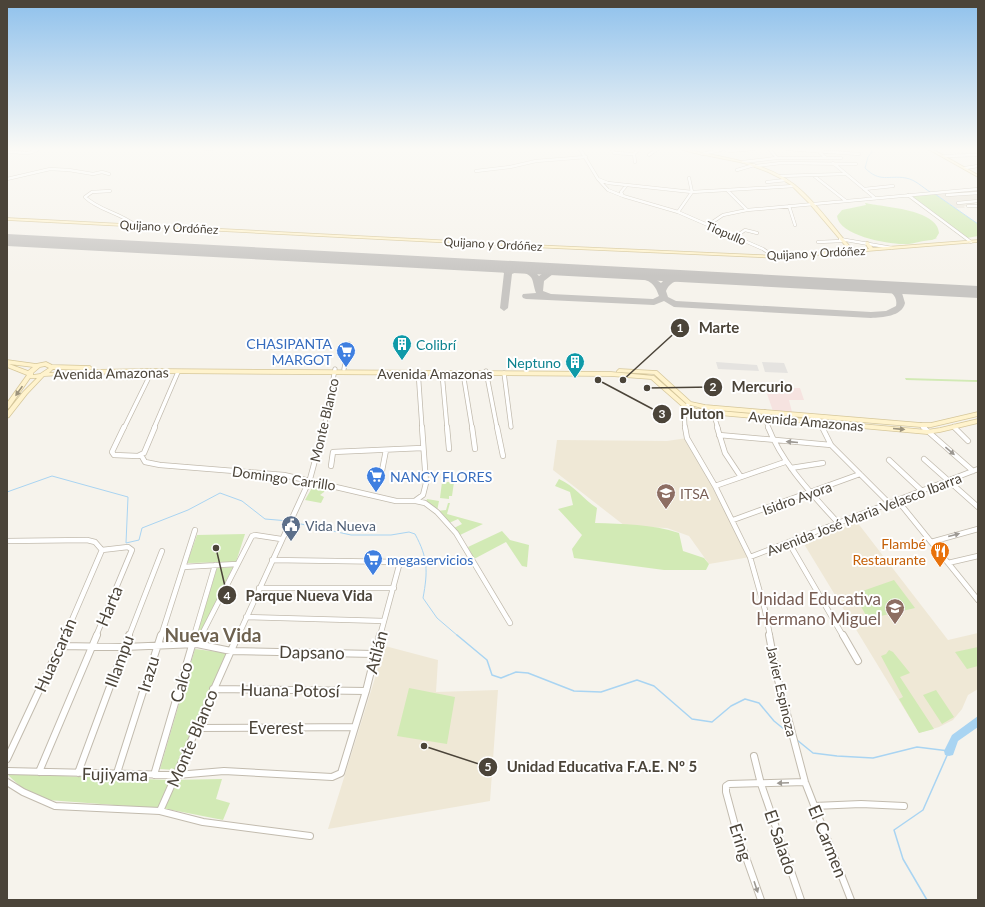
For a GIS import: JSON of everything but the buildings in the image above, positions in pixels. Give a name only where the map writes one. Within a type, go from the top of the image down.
[{"type":"main road","points":[[799,191],[853,252]]},
{"type":"main road","name":"Quijano y Ordóñez","points":[[7,219],[553,247],[790,257],[978,241]]},
{"type":"main road","points":[[867,243],[872,250]]},
{"type":"main road","name":"Avenida Amazonas","points":[[7,364],[38,366],[46,364],[51,367],[122,369],[562,372],[649,376],[659,379],[687,405],[697,411],[765,415]]},
{"type":"main road","name":"Avenida Amazonas","points":[[7,364],[34,378],[83,372],[152,371],[178,372],[344,369],[442,373],[562,372]]},
{"type":"main road","points":[[7,407],[32,370],[38,366]]},
{"type":"main road","points":[[7,416],[25,392],[48,372],[51,367]]},
{"type":"main road","name":"Avenida Amazonas","points":[[687,405],[765,415],[927,432],[977,422]]},
{"type":"main road","name":"Avenida Amazonas","points":[[818,420],[931,425],[978,414]]},
{"type":"street","points":[[104,191],[92,192],[85,197],[90,202],[126,218],[135,225]]},
{"type":"street","name":"Tiopullo","points":[[611,191],[678,212],[763,249],[773,256]]},
{"type":"street","points":[[621,191],[623,196]]},
{"type":"street","points":[[685,191],[716,191]]},
{"type":"street","points":[[728,191],[747,210]]},
{"type":"street","points":[[834,191],[846,201]]},
{"type":"street","points":[[867,191],[876,198]]},
{"type":"street","points":[[708,225],[723,215],[747,210],[955,191]]},
{"type":"street","points":[[678,212],[692,192]]},
{"type":"street","points":[[947,195],[978,193]]},
{"type":"street","points":[[908,196],[971,242]]},
{"type":"street","points":[[958,203],[978,202],[978,206],[968,206]]},
{"type":"street","points":[[789,206],[795,225]]},
{"type":"street","points":[[735,237],[745,230],[757,233]]},
{"type":"street","points":[[818,242],[841,240],[894,248]]},
{"type":"street","points":[[344,369],[349,344]]},
{"type":"street","name":"Monte Blanco","points":[[160,811],[177,775],[213,689],[310,479],[322,437],[335,370]]},
{"type":"street","points":[[152,371],[112,454],[114,455],[141,455],[144,453],[178,372]]},
{"type":"street","points":[[416,500],[423,494],[426,483],[422,448],[418,371]]},
{"type":"street","points":[[486,372],[503,456]]},
{"type":"street","points":[[442,373],[449,449]]},
{"type":"street","points":[[463,373],[475,449]]},
{"type":"street","points":[[504,373],[511,427]]},
{"type":"street","name":"Javier Espinoza","points":[[687,405],[684,424],[687,438],[715,486],[750,557],[765,610],[777,676],[804,779]]},
{"type":"street","points":[[712,413],[725,453],[741,477]]},
{"type":"street","points":[[765,415],[773,440],[785,462],[839,524]]},
{"type":"street","points":[[818,420],[831,445],[890,504]]},
{"type":"street","points":[[921,425],[927,432],[976,470]]},
{"type":"street","points":[[954,427],[968,441]]},
{"type":"street","points":[[719,435],[831,445]]},
{"type":"street","points":[[331,466],[333,452],[422,448]]},
{"type":"street","points":[[381,476],[386,450]]},
{"type":"street","name":"Domingo Carrillo","points":[[141,455],[145,462],[162,466],[267,473],[310,479],[398,501],[416,500],[430,506],[453,529],[510,623]]},
{"type":"street","points":[[924,459],[978,507]]},
{"type":"street","points":[[889,460],[922,491]]},
{"type":"street","points":[[715,486],[785,462]]},
{"type":"street","points":[[791,468],[823,463]]},
{"type":"street","name":"Avenida José Maria Velasco Ibarra","points":[[750,557],[976,470]]},
{"type":"street","name":"Isidro Ayora","points":[[733,520],[860,474]]},
{"type":"street","points":[[898,501],[978,600]]},
{"type":"street","points":[[931,542],[978,529]]},
{"type":"street","name":"Irazu","points":[[117,773],[195,530]]},
{"type":"street","points":[[194,645],[252,536],[255,535],[281,539]]},
{"type":"street","points":[[7,540],[87,540],[96,542],[102,550]]},
{"type":"street","points":[[789,543],[858,662]]},
{"type":"street","name":"Harta","points":[[39,772],[132,550],[128,547],[102,550]]},
{"type":"street","name":"Huascarán","points":[[7,759],[60,646],[102,550]]},
{"type":"street","name":"Illampu","points":[[78,773],[124,647],[162,551]]},
{"type":"street","points":[[948,563],[978,556]]},
{"type":"street","name":"Atilán","points":[[272,560],[397,560],[400,562],[400,567],[374,654],[356,727],[341,772]]},
{"type":"street","points":[[183,567],[237,564]]},
{"type":"street","name":"Calco","points":[[154,775],[194,645],[215,565]]},
{"type":"street","points":[[259,588],[394,588]]},
{"type":"street","points":[[246,617],[384,621]]},
{"type":"street","name":"Dapsano","points":[[60,646],[91,648],[194,645],[231,650],[374,654]]},
{"type":"street","name":"Huana Potosí","points":[[213,689],[366,691]]},
{"type":"street","name":"Everest","points":[[197,728],[356,727]]},
{"type":"street","name":"El Salado","points":[[754,756],[801,900]]},
{"type":"street","name":"Fujiyama","points":[[7,771],[154,775],[177,775],[224,771],[332,777],[337,776],[341,772]]},
{"type":"street","points":[[762,784],[804,779]]},
{"type":"street","name":"El Carmen","points":[[804,779],[851,900]]},
{"type":"street","points":[[7,782],[23,792],[55,806],[160,811],[203,822],[310,836]]},
{"type":"street","name":"Ering","points":[[761,900],[736,829],[726,792],[726,786],[729,784],[762,784]]},
{"type":"street","points":[[814,806],[861,804],[904,806]]},
{"type":"shaded area","points":[[978,191],[978,195],[974,205],[964,206],[965,208],[956,208],[933,193]]},
{"type":"shaded area","points":[[716,362],[757,365],[759,371],[718,369]]},
{"type":"shaded area","points":[[762,362],[784,363],[788,373],[765,372]]},
{"type":"shaded area","points":[[765,388],[800,388],[804,400],[789,400],[792,412],[773,411]]},
{"type":"shaded area","name":"ITSA","points":[[687,438],[715,486],[750,557],[709,564],[689,536],[667,528],[625,526],[553,470],[557,440],[667,441]]},
{"type":"shaded area","name":"Unidad Educativa Hermano Miguel","points":[[857,522],[948,640],[978,633],[978,689],[968,695],[962,709],[953,720],[939,727],[919,733],[804,544]]},
{"type":"shaded area","points":[[385,646],[438,660],[436,692],[498,690],[490,801],[328,829]]},
{"type":"green space","points":[[932,192],[978,224],[978,236],[967,238],[909,195]]},
{"type":"green space","points":[[865,203],[908,210],[920,214],[936,225],[939,233],[937,238],[914,243],[895,244],[864,237],[854,233],[840,223],[837,216],[842,210],[866,205]]},
{"type":"green space","points":[[905,378],[978,380],[978,382],[906,380]]},
{"type":"green space","points":[[559,479],[570,485],[597,508],[595,523],[648,526],[679,533],[683,551],[704,558],[709,564],[706,570],[664,570],[574,558],[572,549],[582,535],[558,509],[573,505],[570,492],[555,486]]},
{"type":"green space","points":[[442,482],[454,482],[452,496],[449,496],[449,499],[440,498]]},
{"type":"green space","points":[[313,486],[326,487],[324,492],[320,495],[324,497],[321,503],[305,500]]},
{"type":"green space","points":[[427,499],[439,501],[437,511],[446,510],[448,503],[450,503],[447,514],[483,524],[460,535],[454,528],[462,524],[458,519],[449,523],[426,503]]},
{"type":"green space","points":[[502,531],[510,540],[529,545],[527,567],[522,566],[506,542],[474,559],[468,547]]},
{"type":"green space","points":[[245,534],[236,562],[187,563],[197,535]]},
{"type":"green space","points":[[233,567],[198,637],[196,637],[217,568]]},
{"type":"green space","points":[[894,580],[915,608],[868,619],[854,594]]},
{"type":"green space","points":[[978,647],[978,666],[967,669],[955,652]]},
{"type":"green space","points":[[195,649],[227,653],[175,770],[160,769]]},
{"type":"green space","points":[[889,650],[893,652],[910,673],[900,677],[934,729],[919,733],[899,699],[903,697],[881,656],[886,654]]},
{"type":"green space","points":[[409,688],[455,697],[447,744],[397,736]]},
{"type":"green space","points":[[936,690],[954,717],[942,724],[923,695]]},
{"type":"green space","points":[[7,774],[171,780],[222,779],[216,799],[230,803],[223,820],[167,809],[48,800],[23,789]]},
{"type":"waterway","points":[[935,194],[978,224]]},
{"type":"waterway","points":[[7,492],[52,476],[128,497],[126,543],[139,540],[142,528],[188,510],[220,493],[242,501],[265,519],[289,521]]},
{"type":"waterway","points":[[292,522],[351,535],[391,535],[409,532],[415,534],[425,558],[426,565],[426,580],[423,598],[437,618],[458,636]]},
{"type":"waterway","points":[[457,635],[487,660],[492,675],[501,678],[516,672],[528,673],[574,691],[601,692],[637,680],[654,686],[692,719],[712,722],[731,706],[745,699],[759,703],[774,721],[790,734]]},
{"type":"waterway","points":[[949,751],[955,738],[978,721]]},
{"type":"waterway","points":[[797,740],[813,753],[837,756],[873,758],[917,747],[949,751],[923,810],[894,830],[903,859],[927,900]]},
{"type":"taxiway","points":[[496,266],[504,268],[508,273]]},
{"type":"taxiway","points":[[513,267],[518,268]]},
{"type":"taxiway","points":[[508,273],[518,268]]},
{"type":"taxiway","points":[[518,268],[528,271],[534,275],[538,283]]},
{"type":"taxiway","points":[[538,283],[546,274],[559,270],[567,270]]},
{"type":"taxiway","points":[[504,308],[508,273]]},
{"type":"taxiway","points":[[629,274],[652,279],[659,285],[664,298],[674,304],[871,315],[888,314],[900,307],[900,298],[897,293],[889,287]]},
{"type":"taxiway","points":[[662,290],[666,282],[670,280],[691,277]]},
{"type":"taxiway","points":[[538,283],[539,292],[549,297],[654,302],[663,297]]},
{"type":"taxiway","points":[[526,296],[546,296]]},
{"type":"runway","points":[[7,240],[978,292]]},
{"type":"place","name":"Colibrí","points":[[402,361]]},
{"type":"place","name":"CHASIPANTA MARGOT","points":[[346,368]]},
{"type":"place","name":"Neptuno","points":[[575,379]]},
{"type":"place","name":"Pluton","points":[[598,380]]},
{"type":"place","name":"Marte","points":[[623,380]]},
{"type":"place","name":"Mercurio","points":[[647,388]]},
{"type":"place","name":"NANCY FLORES","points":[[376,493]]},
{"type":"place","name":"ITSA","points":[[666,510]]},
{"type":"place","name":"Vida Nueva","points":[[291,542]]},
{"type":"place","name":"Parque Nueva Vida","points":[[216,548]]},
{"type":"place","name":"Flambé Restaurante","points":[[940,568]]},
{"type":"place","name":"megaservicios","points":[[373,576]]},
{"type":"place","name":"Unidad Educativa Hermano Miguel","points":[[895,625]]},
{"type":"place","name":"Unidad Educativa F.A.E. Nº 5","points":[[424,746]]},
{"type":"district","name":"Nueva Vida","points":[[213,634]]}]
